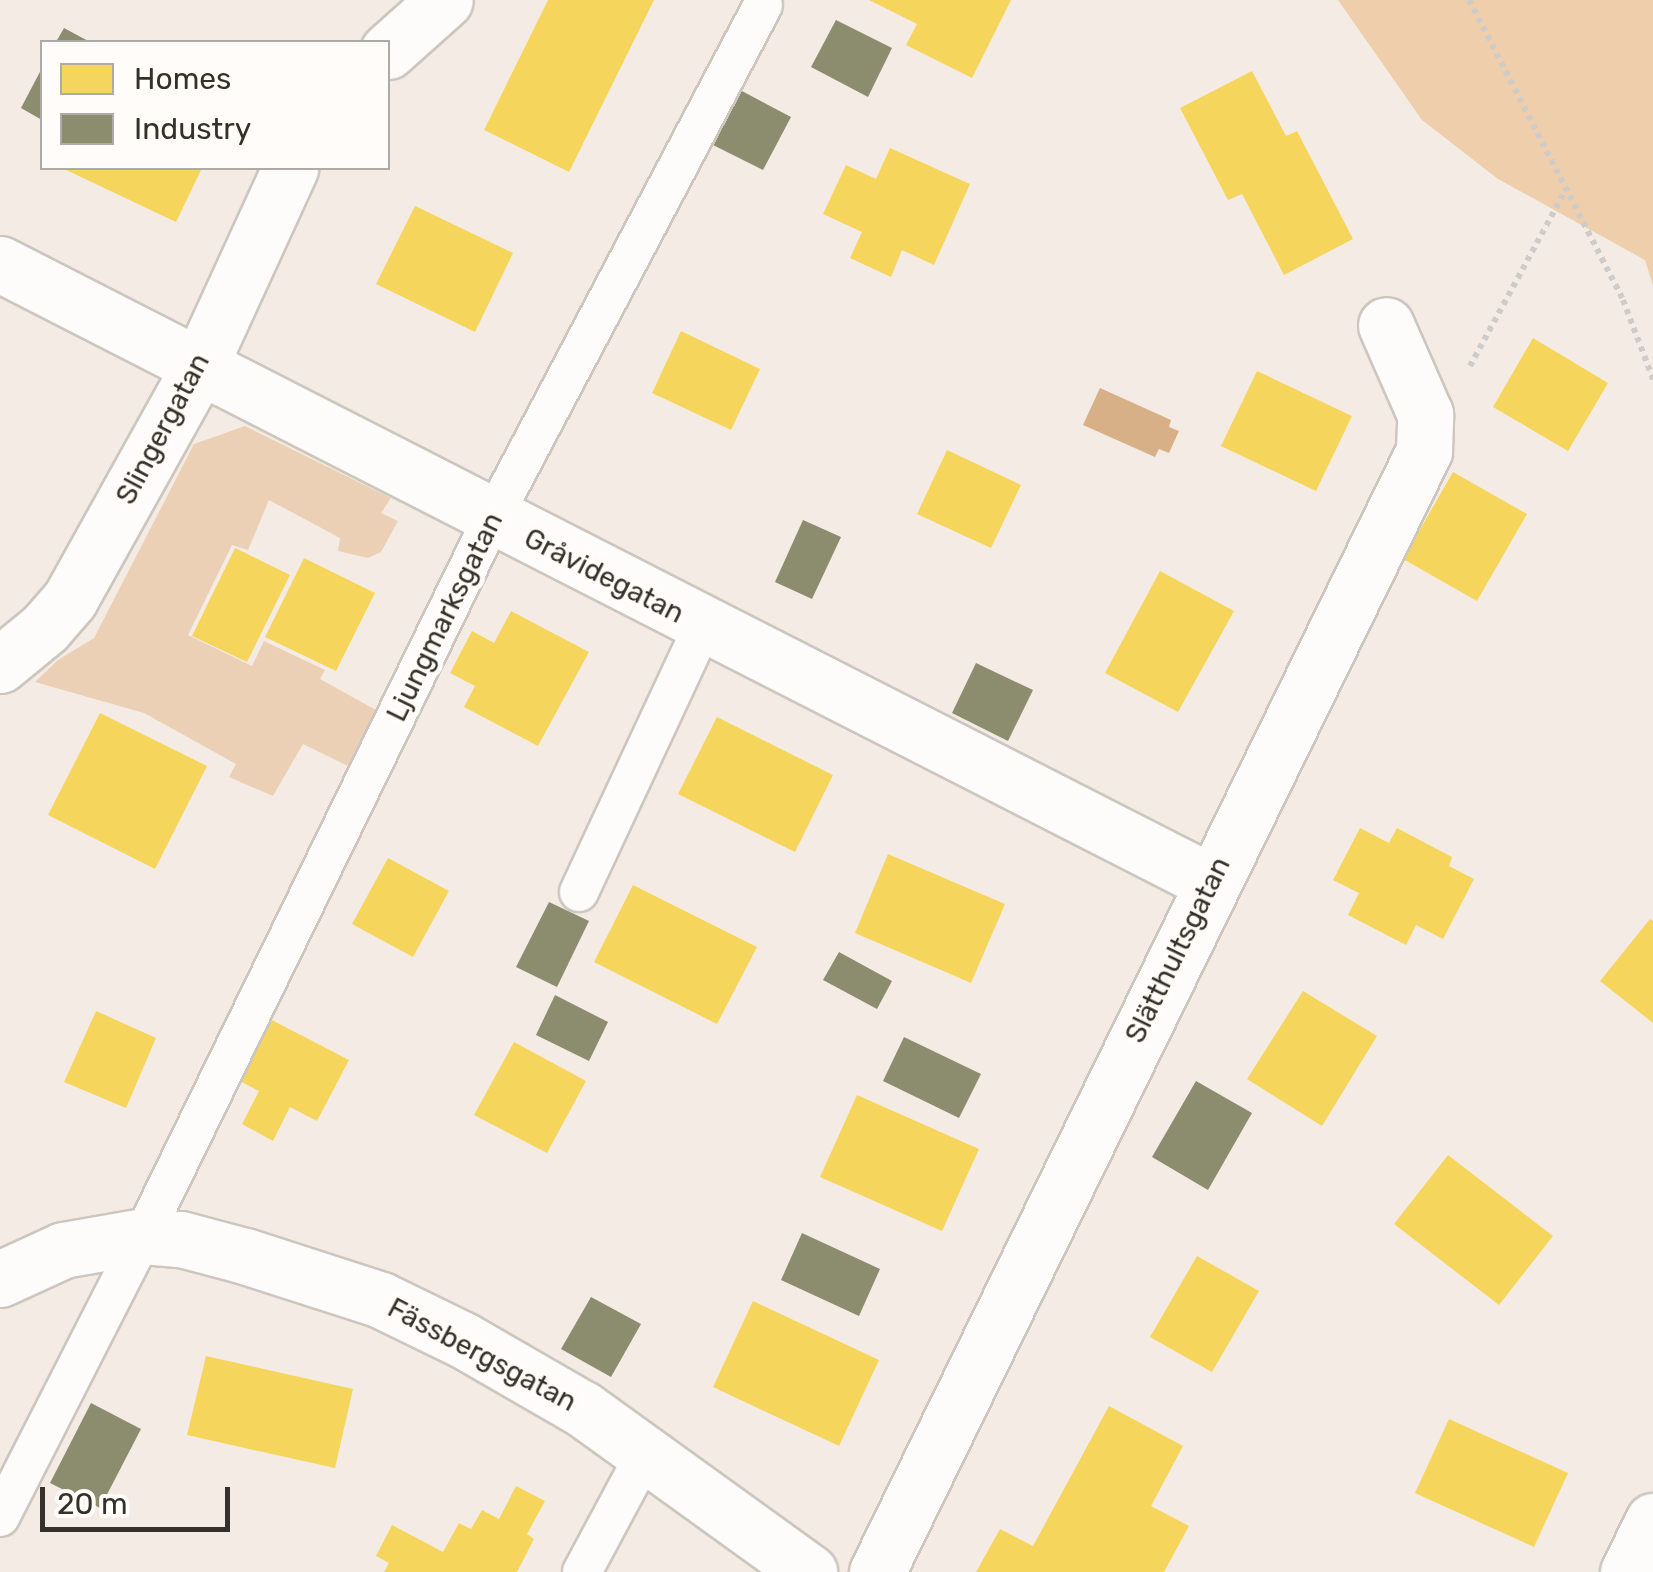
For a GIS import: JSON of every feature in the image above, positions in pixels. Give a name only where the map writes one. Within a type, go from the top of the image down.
[{"type":"street","points":[[390,49],[445,0]]},
{"type":"street","name":"Slingergatan","points":[[0,665],[45,628],[70,599],[200,365],[289,170]]},
{"type":"street","name":"Gråvidegatan","points":[[0,264],[492,519],[1211,882]]},
{"type":"street","points":[[1386,325],[1425,414],[1424,451]]},
{"type":"street","name":"Slätthultsgatan","points":[[877,1572],[1424,451]]},
{"type":"street","name":"Fässbergsgatan","points":[[0,1280],[63,1250],[143,1236],[180,1239],[245,1256],[380,1300],[465,1340],[647,1451],[809,1572]]},
{"type":"street","points":[[1628,1572],[1653,1520]]},
{"type":"lane","name":"Ljungmarksgatan","points":[[0,1517],[143,1236],[492,519],[763,5]]},
{"type":"lane","points":[[579,892],[703,626]]},
{"type":"lane","points":[[582,1572],[647,1451]]},
{"type":"path","points":[[1470,0],[1623,300],[1653,380]]},
{"type":"path","points":[[1424,451],[1565,191]]},
{"type":"shaded area","points":[[1338,0],[1653,0],[1653,286],[1645,260],[1498,179],[1422,120]]},
{"type":"shaded area","points":[[1100,388],[1171,420],[1169,427],[1179,431],[1169,453],[1159,449],[1155,457],[1083,425]]},
{"type":"shaded area","points":[[245,426],[391,498],[381,513],[398,521],[381,552],[368,558],[338,551],[340,538],[269,500],[248,550],[232,545],[188,635],[252,666],[264,641],[325,670],[320,679],[376,710],[350,767],[303,744],[273,796],[229,777],[236,764],[144,713],[35,682],[58,660],[94,638],[194,444]]},
{"type":"building: Homes","points":[[548,0],[654,0],[569,172],[484,130]]},
{"type":"building: Homes","points":[[869,0],[1011,0],[972,78],[906,45],[917,24]]},
{"type":"building: Homes","points":[[1252,71],[1286,136],[1297,131],[1353,239],[1284,275],[1242,194],[1228,200],[1180,108]]},
{"type":"building: Homes","points":[[890,148],[970,184],[934,265],[902,250],[891,277],[850,258],[862,232],[823,214],[846,165],[876,179]]},
{"type":"building: Homes","points":[[66,170],[201,170],[176,222]]},
{"type":"building: Homes","points":[[415,206],[513,253],[475,332],[376,284]]},
{"type":"building: Homes","points":[[681,331],[760,369],[731,430],[652,393]]},
{"type":"building: Homes","points":[[1533,338],[1608,383],[1568,451],[1493,407]]},
{"type":"building: Homes","points":[[1257,371],[1352,416],[1316,491],[1221,446]]},
{"type":"building: Homes","points":[[947,450],[1021,485],[991,548],[917,514]]},
{"type":"building: Homes","points":[[1453,472],[1527,514],[1477,601],[1403,559]]},
{"type":"building: Homes","points":[[235,548],[290,575],[247,662],[192,636]]},
{"type":"building: Homes","points":[[304,558],[375,593],[336,671],[265,637]]},
{"type":"building: Homes","points":[[1160,571],[1234,611],[1178,712],[1105,673]]},
{"type":"building: Homes","points":[[511,611],[589,652],[538,746],[464,707],[475,686],[450,673],[472,631],[494,643]]},
{"type":"building: Homes","points":[[100,713],[207,766],[155,869],[48,815]]},
{"type":"building: Homes","points":[[717,717],[833,775],[795,852],[678,794]]},
{"type":"building: Homes","points":[[1360,828],[1389,843],[1397,828],[1452,857],[1449,866],[1474,879],[1443,939],[1416,925],[1406,945],[1348,915],[1359,893],[1333,880]]},
{"type":"building: Homes","points":[[888,854],[1005,904],[971,983],[855,933]]},
{"type":"building: Homes","points":[[388,858],[449,891],[413,957],[352,924]]},
{"type":"building: Homes","points":[[633,885],[757,947],[717,1024],[594,962]]},
{"type":"building: Homes","points":[[1650,919],[1653,921],[1653,1023],[1600,981]]},
{"type":"building: Homes","points":[[1303,991],[1377,1036],[1322,1126],[1247,1079]]},
{"type":"building: Homes","points":[[96,1011],[156,1038],[126,1108],[64,1082]]},
{"type":"building: Homes","points":[[266,1017],[349,1060],[317,1121],[290,1107],[273,1141],[242,1124],[259,1091],[234,1078]]},
{"type":"building: Homes","points":[[514,1042],[586,1081],[547,1153],[474,1115]]},
{"type":"building: Homes","points":[[857,1095],[979,1149],[942,1231],[820,1177]]},
{"type":"building: Homes","points":[[1448,1155],[1553,1236],[1499,1305],[1394,1224]]},
{"type":"building: Homes","points":[[1197,1256],[1259,1291],[1212,1372],[1150,1337]]},
{"type":"building: Homes","points":[[753,1301],[879,1360],[839,1446],[713,1387]]},
{"type":"building: Homes","points":[[206,1356],[353,1389],[335,1468],[187,1435]]},
{"type":"building: Homes","points":[[1109,1406],[1183,1446],[1151,1506],[1189,1526],[1164,1572],[976,1572],[1000,1529],[1033,1546]]},
{"type":"building: Homes","points":[[1449,1419],[1568,1473],[1534,1547],[1415,1493]]},
{"type":"building: Homes","points":[[516,1486],[545,1501],[527,1534],[534,1539],[517,1572],[384,1572],[389,1563],[376,1556],[392,1525],[443,1552],[459,1523],[471,1529],[482,1510],[499,1519]]},
{"type":"building: Industry","points":[[836,20],[892,48],[868,97],[811,67]]},
{"type":"building: Industry","points":[[64,28],[86,40],[57,40]]},
{"type":"building: Industry","points":[[40,72],[40,119],[21,108]]},
{"type":"building: Industry","points":[[740,90],[791,117],[763,170],[713,145]]},
{"type":"building: Industry","points":[[803,520],[841,537],[812,599],[775,582]]},
{"type":"building: Industry","points":[[976,663],[1033,690],[1008,741],[952,713]]},
{"type":"building: Industry","points":[[549,902],[589,921],[557,987],[516,967]]},
{"type":"building: Industry","points":[[839,952],[892,981],[877,1009],[823,980]]},
{"type":"building: Industry","points":[[555,995],[608,1022],[589,1061],[536,1035]]},
{"type":"building: Industry","points":[[904,1037],[981,1074],[959,1118],[883,1081]]},
{"type":"building: Industry","points":[[1196,1081],[1252,1113],[1208,1190],[1152,1157]]},
{"type":"building: Industry","points":[[802,1233],[880,1269],[859,1316],[781,1280]]},
{"type":"building: Industry","points":[[591,1297],[641,1324],[611,1377],[561,1349]]},
{"type":"building: Industry","points":[[91,1403],[141,1429],[100,1508],[50,1483]]}]
